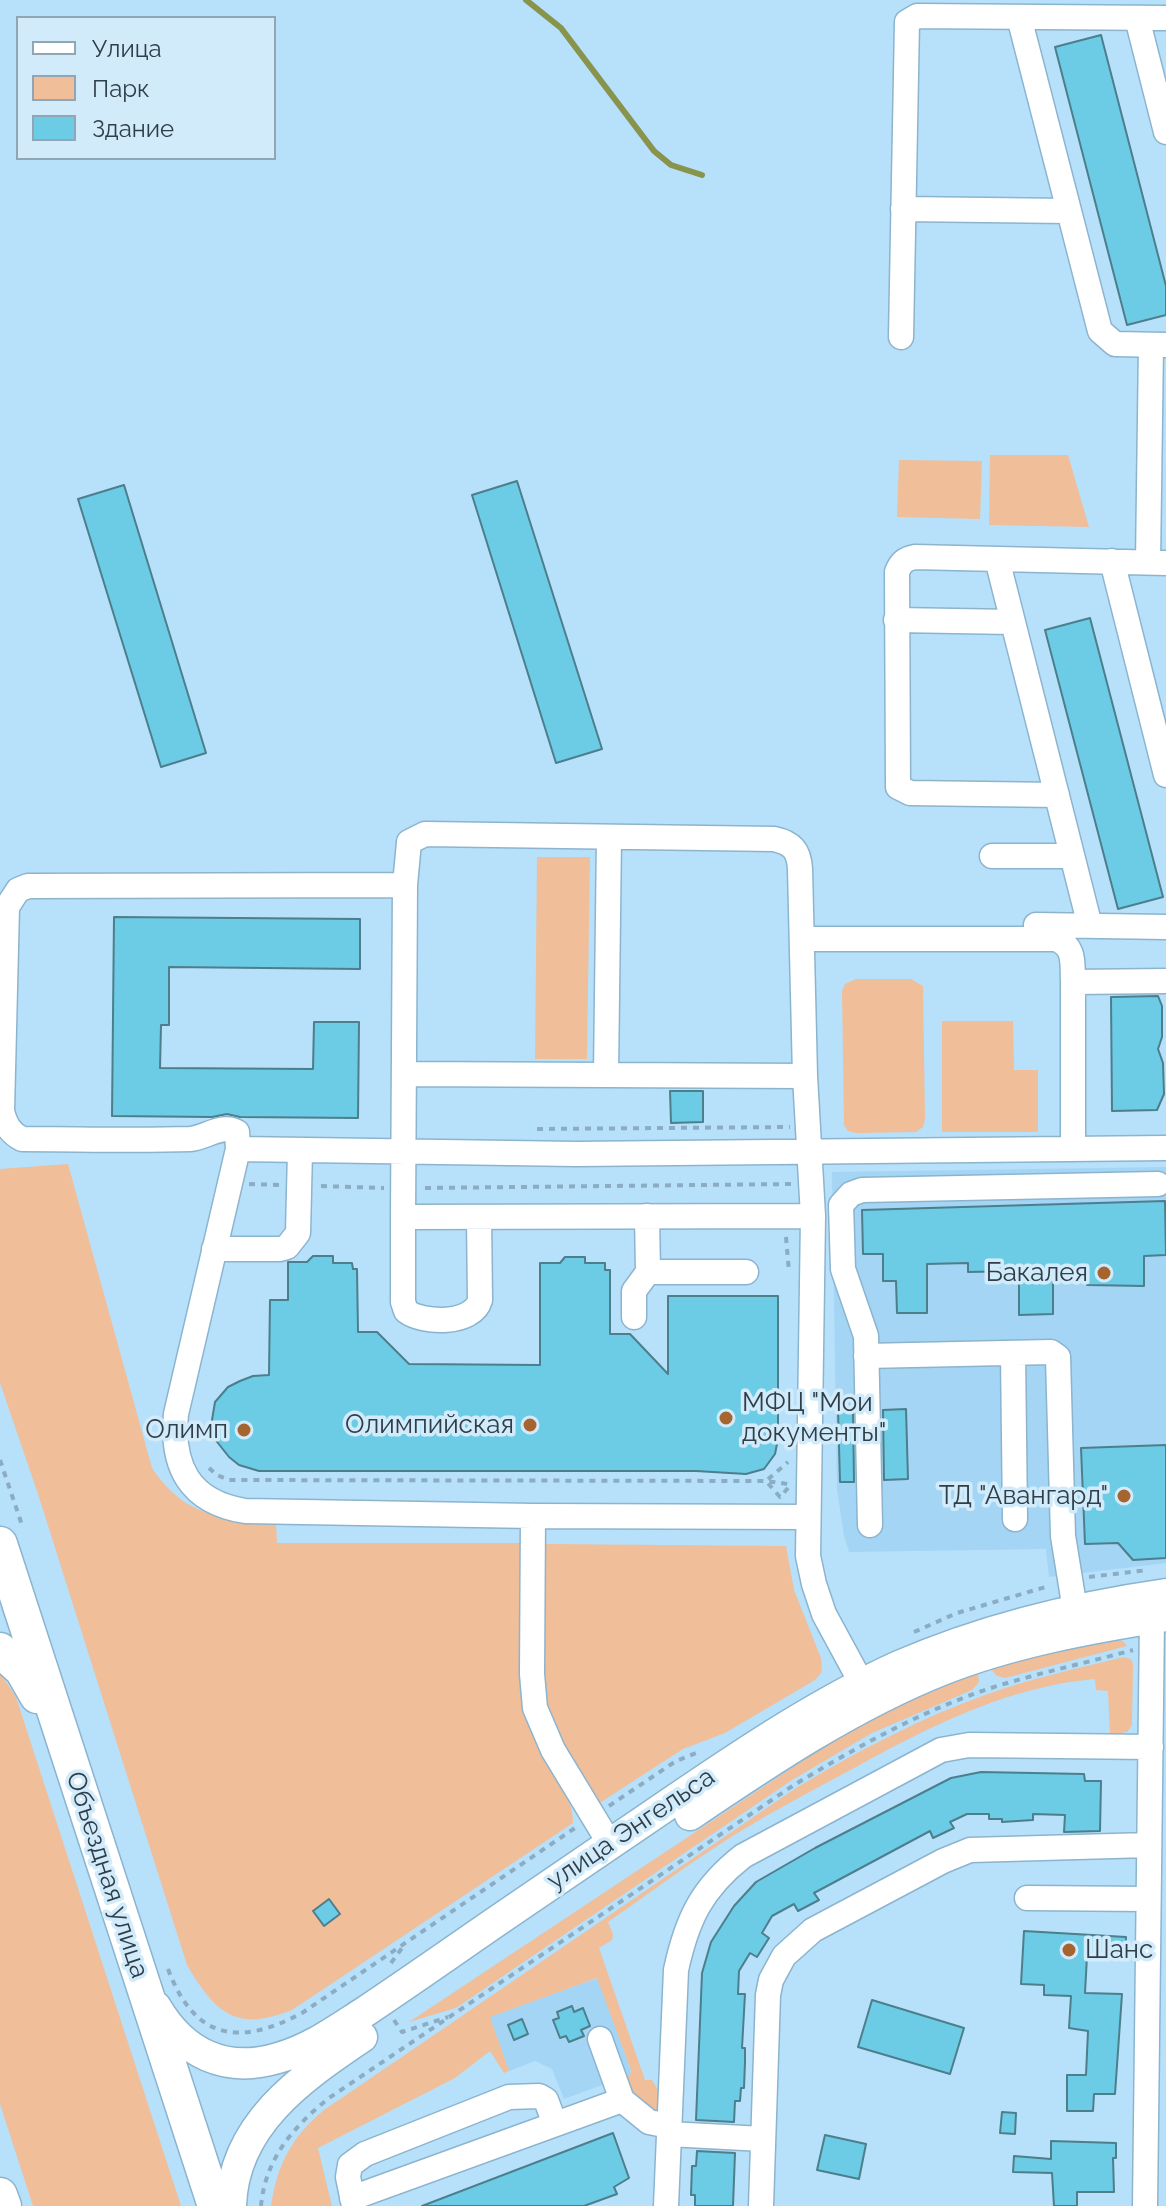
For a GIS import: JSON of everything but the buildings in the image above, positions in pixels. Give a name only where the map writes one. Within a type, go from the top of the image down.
[{"type":"highway","name":"Объездная улица","points":[[13,1542],[82,1795],[155,1976],[215,2206]]},
{"type":"highway","points":[[0,1650],[22,1670],[36,1694],[82,1795]]},
{"type":"highway","points":[[0,2195],[4,2206]]},
{"type":"main road","name":"улица Энгельса","points":[[867,1694],[923,1656],[974,1637],[1075,1610],[1158,1606]]},
{"type":"main road","name":"улица Энгельса","points":[[231,2206],[234,2178],[248,2141],[291,2089],[762,1742],[867,1694],[1007,1649],[1079,1631],[1158,1606]]},
{"type":"main road","name":"улица Энгельса","points":[[155,1976],[173,2033],[198,2053],[238,2062],[274,2060],[318,2042],[615,1852]]},
{"type":"street","points":[[901,337],[907,22],[917,16],[1166,18]]},
{"type":"street","points":[[1019,17],[1100,331],[1115,344],[1159,345],[1157,562],[906,559],[897,572],[898,787],[910,793],[1057,795]]},
{"type":"street","points":[[1137,18],[1166,132]]},
{"type":"street","points":[[903,209],[1068,211]]},
{"type":"street","points":[[997,559],[1090,926]]},
{"type":"street","points":[[1112,561],[1166,775]]},
{"type":"street","points":[[896,620],[1013,622]]},
{"type":"street","points":[[479,1217],[480,1300],[477,1308],[463,1318],[420,1318],[406,1311],[403,1302],[405,885],[409,842],[425,834],[774,839],[787,842],[796,849],[800,858],[805,1076],[813,1216],[808,1556],[818,1599],[867,1694]]},
{"type":"street","points":[[606,1075],[609,837]]},
{"type":"street","points":[[992,856],[1072,856]]},
{"type":"street","points":[[405,885],[28,886],[10,898],[7,907],[2,1111],[8,1128],[22,1139],[194,1139],[231,1129],[237,1132],[238,1149],[176,1414],[173,1442],[187,1478],[215,1503],[245,1511],[808,1517]]},
{"type":"street","points":[[985,924],[1166,927]]},
{"type":"street","points":[[802,939],[1056,939],[1069,947],[1073,982],[1073,1148]]},
{"type":"street","points":[[1073,982],[1166,981]]},
{"type":"street","points":[[404,1074],[805,1076]]},
{"type":"street","points":[[238,1149],[404,1153],[1166,1148]]},
{"type":"street","points":[[214,1249],[280,1249],[294,1240],[298,1233],[300,1151]]},
{"type":"street","points":[[870,1525],[866,1356],[863,1324],[841,1258],[841,1205],[851,1194],[862,1190],[1158,1184]]},
{"type":"street","points":[[634,1317],[634,1291],[648,1272],[647,1216]]},
{"type":"street","points":[[403,1217],[813,1216]]},
{"type":"street","points":[[648,1272],[746,1272]]},
{"type":"street","points":[[866,1356],[1051,1352],[1058,1357],[1063,1536],[1075,1610]]},
{"type":"street","points":[[1013,1353],[1015,1519]]},
{"type":"street","points":[[533,1516],[532,1674],[535,1708],[553,1750],[615,1852]]},
{"type":"street","points":[[1145,2206],[1147,1899],[1149,1845],[1158,1783],[1151,1747],[1160,1699],[1158,1606]]},
{"type":"street","points":[[666,2206],[676,1970],[695,1907],[724,1870],[743,1856],[941,1750],[969,1745],[1151,1747]]},
{"type":"street","points":[[761,2206],[768,1995],[776,1969],[801,1938],[832,1917],[970,1850],[1149,1845]]},
{"type":"street","points":[[1027,1898],[1147,1899]]},
{"type":"street","points":[[600,2039],[622,2100],[649,2122],[669,2130],[763,2139]]},
{"type":"street","points":[[555,2124],[546,2100],[539,2096],[509,2097],[365,2154],[350,2165],[348,2177],[353,2202],[380,2198],[555,2124],[622,2100]]},
{"type":"street","points":[[365,2154],[380,2198]]},
{"type":"path","points":[[537,1129],[790,1127]]},
{"type":"path","points":[[790,1459],[766,1481],[780,1497],[790,1484]]},
{"type":"path","points":[[0,1460],[13,1542]]},
{"type":"path","points":[[261,2206],[267,2177],[283,2143],[320,2105],[794,1785],[875,1738],[956,1701],[1043,1673],[1133,1650]]},
{"type":"path","points":[[155,1976],[215,2029],[248,2034],[276,2026],[302,2013],[676,1761],[702,1751]]},
{"type":"shaded area","points":[[1166,1167],[1166,1563],[1049,1577],[1046,1549],[849,1552],[837,1489],[832,1172]]},
{"type":"shaded area","points":[[598,1978],[632,2074],[564,2099],[552,2069],[535,2061],[509,2071],[489,2017]]},
{"type":"green space","points":[[990,455],[1068,455],[1089,527],[989,525]]},
{"type":"green space","points":[[899,460],[982,461],[980,519],[897,517]]},
{"type":"green space","points":[[537,857],[590,857],[587,1059],[535,1059]]},
{"type":"green space","points":[[856,979],[911,979],[923,986],[925,1119],[923,1127],[916,1132],[856,1133],[848,1131],[844,1125],[842,991],[845,984]]},
{"type":"green space","points":[[942,1021],[1013,1021],[1014,1070],[1038,1070],[1038,1132],[942,1132]]},
{"type":"green space","points":[[68,1164],[152,1468],[178,1497],[191,1506],[221,1517],[276,1523],[277,1543],[522,1543],[520,1694],[536,1741],[569,1803],[573,1823],[292,2010],[273,2016],[256,2019],[229,2014],[208,1996],[187,1965],[0,1383],[0,1169]]},
{"type":"green space","points":[[544,1544],[786,1546],[794,1590],[821,1658],[822,1672],[815,1680],[725,1733],[683,1749],[598,1804],[555,1732],[544,1698]]},
{"type":"green space","points":[[1114,1639],[1123,1641],[1127,1646],[1005,1678],[997,1676],[991,1669],[1048,1651]]},
{"type":"green space","points":[[1124,1657],[1131,1659],[1133,1664],[1132,1725],[1127,1732],[1110,1735],[1108,1691],[1096,1690],[1095,1679],[1032,1690],[971,1710],[913,1737],[768,1815],[608,1922],[612,1940],[599,1948],[645,2080],[652,2080],[659,2092],[658,2109],[655,2111],[639,2103],[625,2076],[632,2073],[597,1978],[490,2017],[509,2071],[504,2073],[490,2051],[455,2078],[318,2148],[332,2206],[271,2206],[277,2177],[288,2152],[303,2130],[324,2110],[796,1788],[890,1736],[963,1703],[1021,1683]]},
{"type":"green space","points":[[0,1673],[16,1697],[181,2206],[33,2206],[0,2104]]},
{"type":"green space","points":[[978,1673],[979,1682],[972,1690],[872,1733],[792,1780],[456,2008],[409,2022],[828,1744],[908,1701]]},
{"type":"waterway","points":[[526,0],[561,28],[654,151],[671,165],[702,175]]},
{"type":"place","name":"Бакалея","points":[[1104,1273]]},
{"type":"place","name":"МФЦ \"Мои документы\"","points":[[726,1418]]},
{"type":"place","name":"Олимпийская","points":[[530,1425]]},
{"type":"place","name":"Олимп","points":[[244,1430]]},
{"type":"place","name":"ТД \"Авангард\"","points":[[1124,1496]]},
{"type":"place","name":"Шанс","points":[[1069,1950]]}]
